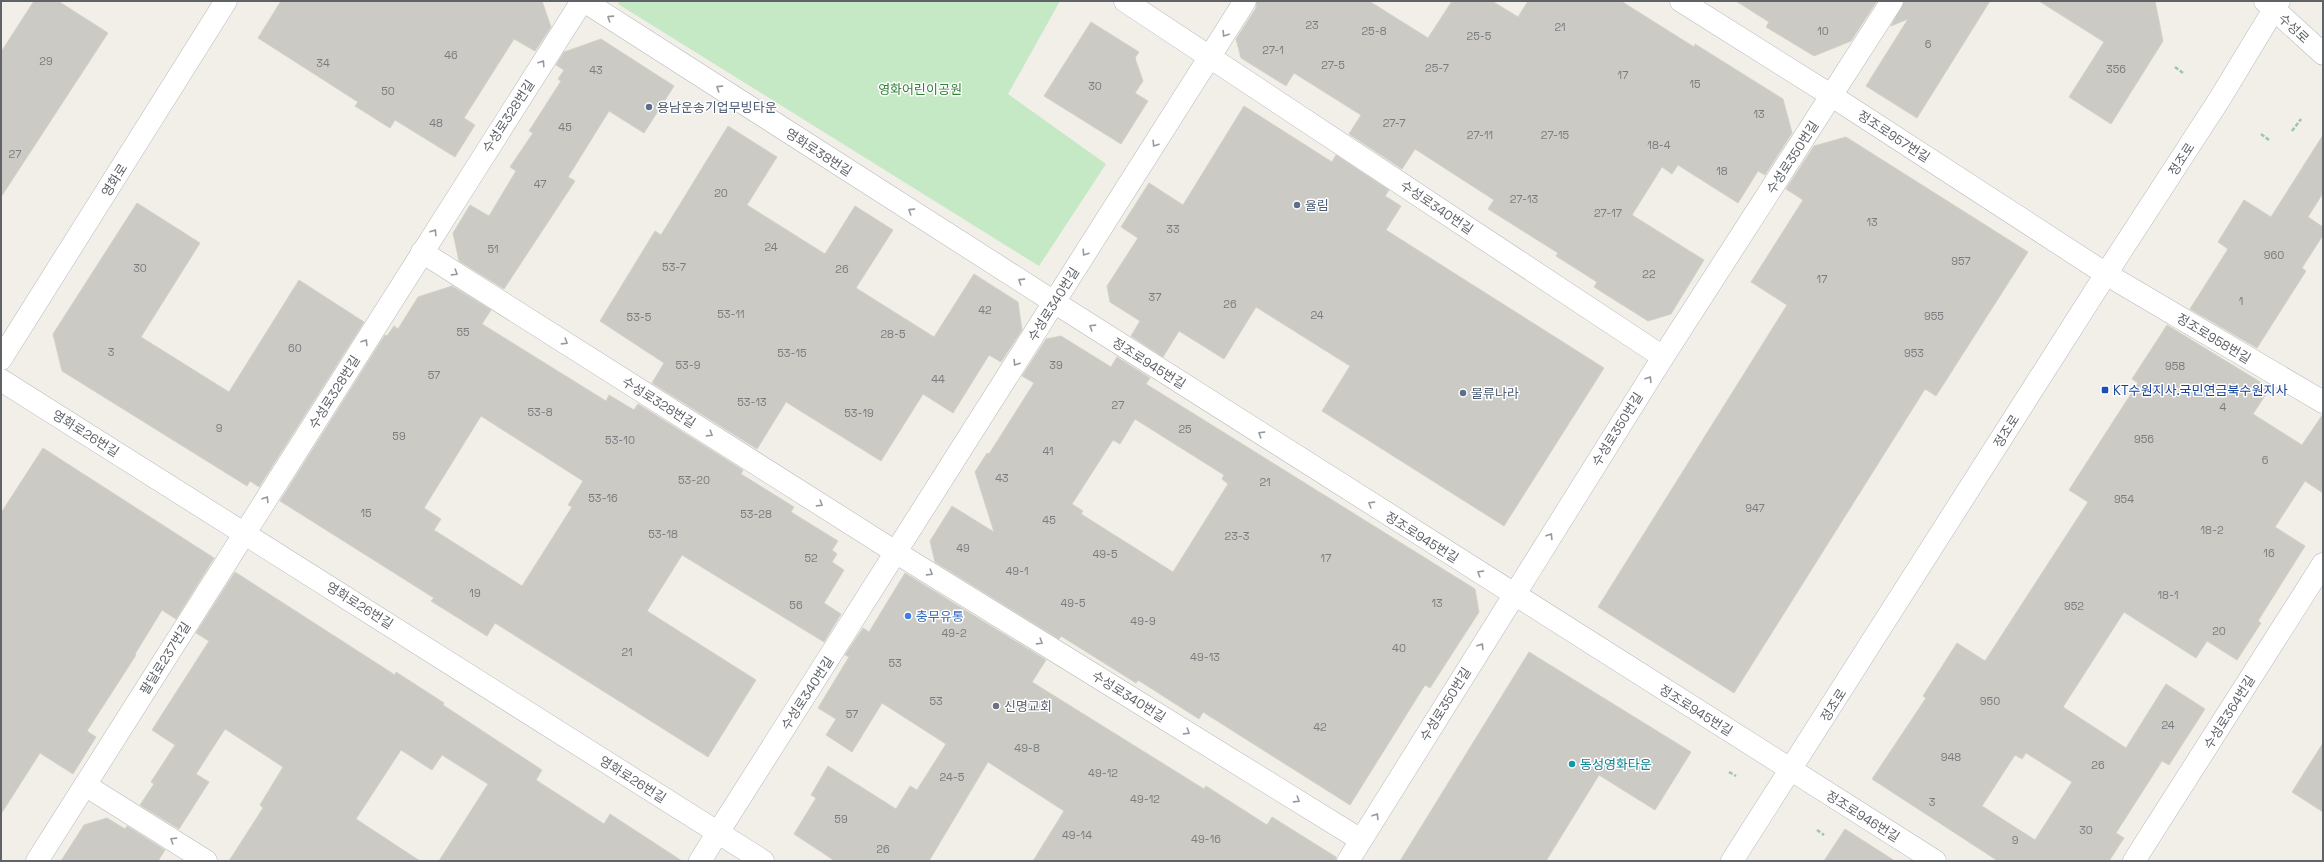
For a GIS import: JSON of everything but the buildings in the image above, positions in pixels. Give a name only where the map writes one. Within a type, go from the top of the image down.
[{"type":"street","name":"영화로","points":[[1,358],[226,1]]},
{"type":"street","name":"수성로328번길","points":[[245,532],[583,1]]},
{"type":"street","name":"영화로38번길","points":[[583,1],[1054,302]]},
{"type":"street","points":[[1124,1],[1211,56]]},
{"type":"street","name":"수성로340번길","points":[[700,861],[897,553],[1054,302],[1246,1]]},
{"type":"street","name":"정조로957번길","points":[[1681,1],[1832,96],[2106,274]]},
{"type":"street","name":"수성로350번길","points":[[1348,861],[1513,594],[1663,357],[1892,1]]},
{"type":"street","name":"수성로","points":[[2272,4],[2323,54]]},
{"type":"street","name":"정조로","points":[[1732,861],[1791,771],[2106,274],[2219,100],[2272,4]]},
{"type":"street","name":"수성로340번길","points":[[1211,56],[1663,357]]},
{"type":"street","name":"수성로328번길","points":[[422,252],[897,553]]},
{"type":"street","name":"정조로958번길","points":[[2106,274],[2323,402]]},
{"type":"street","name":"정조로945번길","points":[[1054,302],[1791,771]]},
{"type":"street","name":"영화로26번길","points":[[1,380],[245,532],[763,861]]},
{"type":"street","name":"팔달로237번길","points":[[37,861],[245,532]]},
{"type":"street","name":"수성로340번길","points":[[897,553],[1361,840]]},
{"type":"street","name":"수성로364번길","points":[[2134,861],[2323,564]]},
{"type":"street","name":"정조로946번길","points":[[1791,771],[1935,861]]},
{"type":"street","points":[[85,785],[206,861]]},
{"type":"path","points":[[2175,67],[2183,73]]},
{"type":"path","points":[[2292,131],[2301,119]]},
{"type":"path","points":[[2261,134],[2269,140]]},
{"type":"path","points":[[1729,772],[1736,776]]},
{"type":"path","points":[[1818,830],[1824,834]]},
{"type":"green space","name":"영화어린이공원","points":[[620,1],[1060,1],[1008,94],[1106,164],[1039,266],[618,4]]},
{"type":"place","name":"용남운송기업무빙타운","points":[[649,107]]},
{"type":"place","name":"율림","points":[[1297,205]]},
{"type":"place","name":"KT수원지사.국민연금북수원지사","points":[[2105,390]]},
{"type":"place","name":"물류나라","points":[[1463,393]]},
{"type":"place","name":"충무유통","points":[[908,616]]},
{"type":"place","name":"신명교회","points":[[996,706]]},
{"type":"place","name":"동성영화타운","points":[[1572,764]]}]
